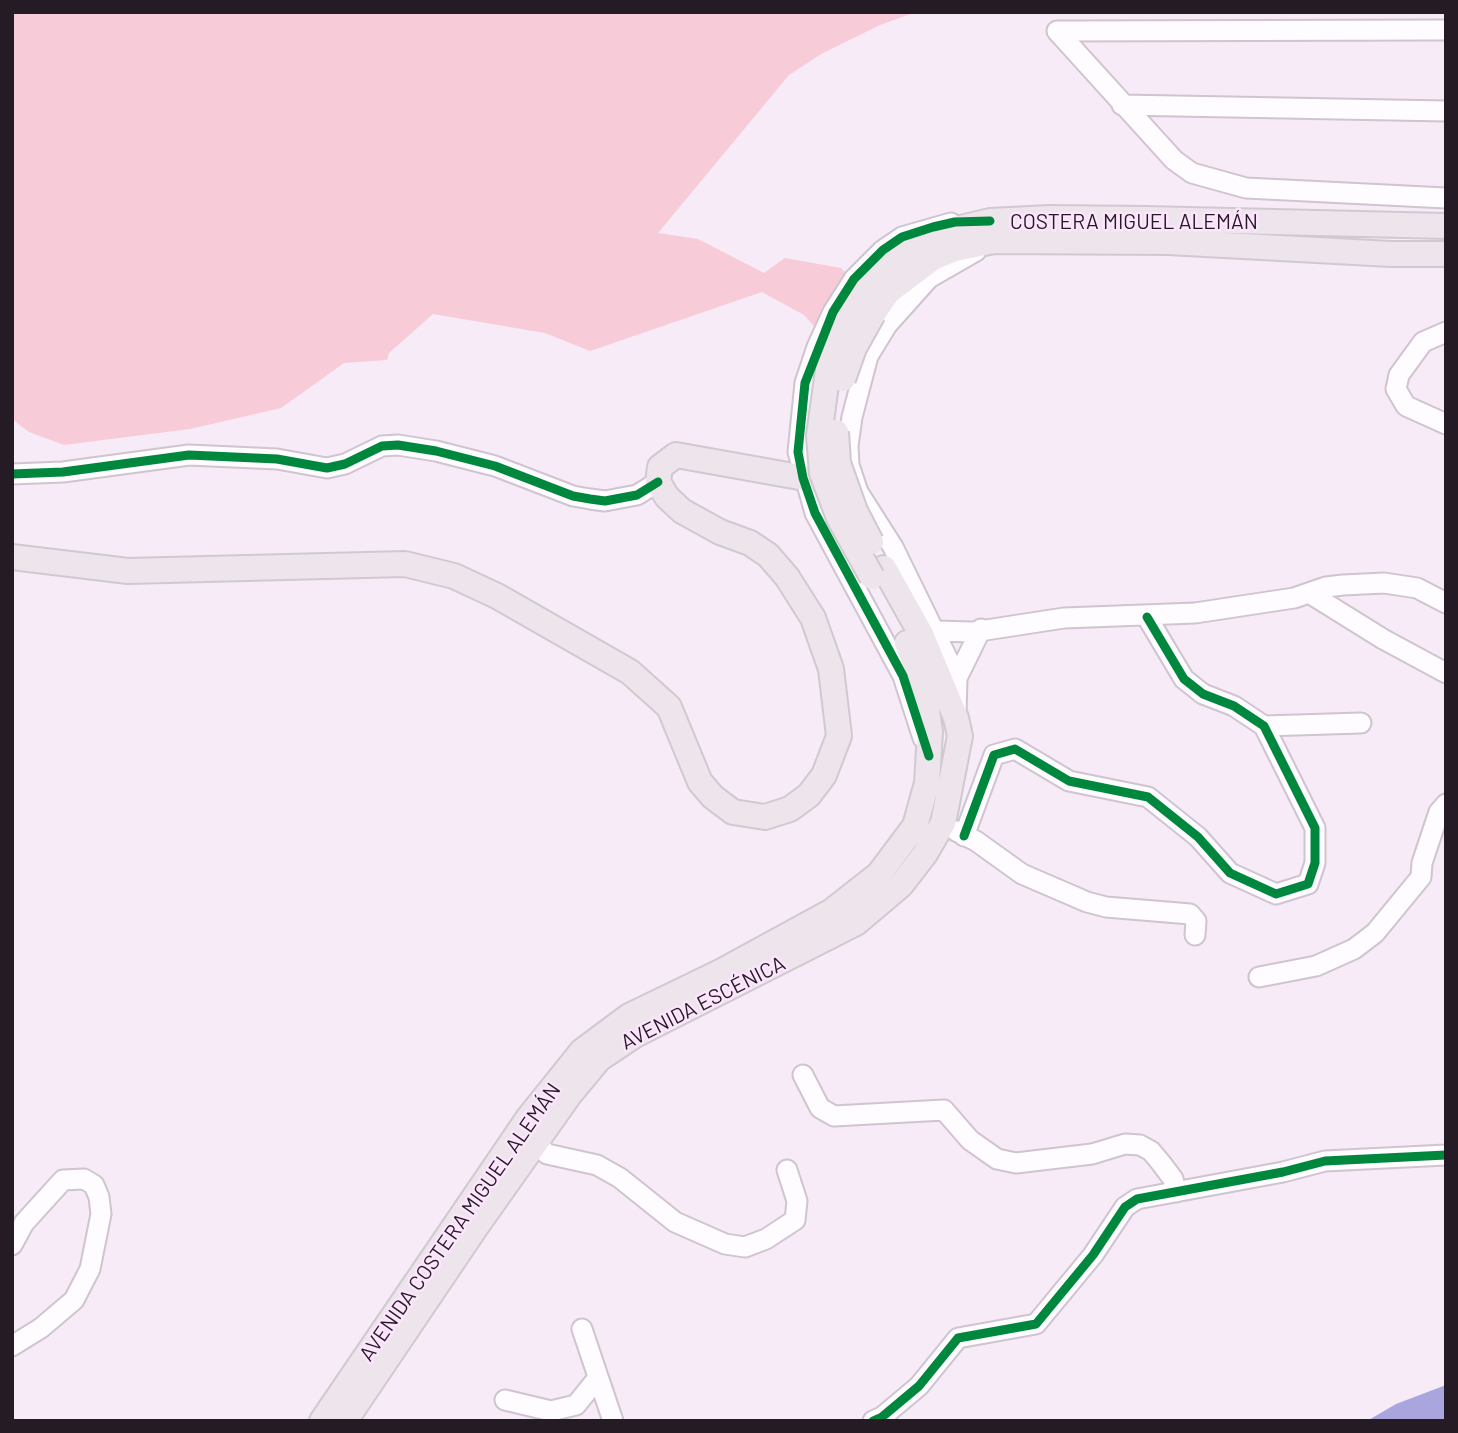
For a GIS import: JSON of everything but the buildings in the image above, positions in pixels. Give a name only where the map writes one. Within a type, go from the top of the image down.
[{"type":"main road","name":"COSTERA MIGUEL ALEMÁN","points":[[992,231],[1049,218],[1446,226]]},
{"type":"main road","points":[[1290,248],[1342,237],[1364,226],[1389,239],[1412,243],[1443,254]]},
{"type":"main road","name":"COSTERA MIGUEL ALEMÁN","points":[[952,780],[960,736],[956,718],[921,634],[839,518],[822,473],[822,400],[828,370],[839,336],[864,309],[876,277],[903,255],[952,230],[1290,248]]},
{"type":"main road","points":[[1290,248],[1443,254]]},
{"type":"main road","points":[[12,557],[128,571],[405,564],[454,576],[497,596],[630,672],[669,707],[700,782],[713,797],[733,812],[765,817],[790,809],[809,795],[824,775],[839,736],[831,669],[825,647],[802,598],[768,555],[682,511],[658,482],[660,467],[676,454],[855,487]]},
{"type":"main road","name":"COSTERA MIGUEL ALEMÁN","points":[[878,573],[924,687],[930,732],[928,783]]},
{"type":"main road","name":"AVENIDA ESCÉNICA","points":[[345,1421],[536,1143],[599,1059],[635,1035],[856,923],[901,885],[943,823],[952,780]]},
{"type":"main road","name":"AVENIDA COSTERA MIGUEL ALEMÁN","points":[[322,1421],[529,1117],[582,1051],[629,1016],[722,971],[832,911],[880,874],[915,826],[928,783]]},
{"type":"street","points":[[1446,30],[1057,32],[1174,160],[1192,173],[1246,188],[1446,198]]},
{"type":"street","points":[[1122,105],[1446,111]]},
{"type":"street","points":[[1364,226],[1366,195]]},
{"type":"street","points":[[929,755],[903,676],[815,513],[803,478],[798,452],[805,383],[833,312],[854,279],[883,250],[902,237],[955,222],[992,231]]},
{"type":"street","points":[[957,678],[892,547],[855,487],[849,465],[848,446],[867,356],[887,325],[929,278],[992,231]]},
{"type":"street","points":[[1446,332],[1423,342],[1399,375],[1396,389],[1406,406],[1446,424]]},
{"type":"street","points":[[12,474],[63,472],[189,455],[277,459],[327,468],[345,464],[382,446],[398,445],[436,451],[495,466],[573,496],[590,499],[605,501],[637,495],[658,482]]},
{"type":"street","points":[[855,487],[879,501],[937,614],[945,622],[981,629]]},
{"type":"street","points":[[935,631],[955,634],[1064,618],[1147,617],[1195,613],[1294,598],[1326,587],[1384,583],[1417,588],[1446,603]]},
{"type":"street","points":[[1309,593],[1383,639],[1446,673]]},
{"type":"street","points":[[964,836],[994,755],[1015,749],[1069,781],[1148,797],[1198,837],[1230,873],[1276,894],[1308,884],[1315,863],[1315,828],[1264,726],[1234,706],[1203,694],[1184,679],[1147,617]]},
{"type":"street","points":[[956,718],[957,678],[981,629]]},
{"type":"street","points":[[1264,726],[1361,723]]},
{"type":"street","points":[[1259,977],[1316,966],[1354,949],[1375,933],[1421,877],[1422,863],[1439,812],[1446,804]]},
{"type":"street","points":[[943,823],[1022,874],[1087,902],[1106,907],[1190,914],[1196,921],[1195,935]]},
{"type":"street","points":[[803,1075],[820,1108],[834,1116],[944,1110],[970,1140],[997,1159],[1016,1163],[1092,1154],[1125,1144],[1140,1145],[1161,1163],[1173,1179],[1176,1192]]},
{"type":"street","points":[[536,1143],[547,1154],[597,1165],[620,1178],[675,1222],[725,1244],[745,1247],[766,1239],[795,1220],[797,1201],[787,1170]]},
{"type":"street","points":[[873,1421],[882,1417],[919,1386],[958,1338],[1036,1324],[1093,1255],[1125,1207],[1137,1199],[1325,1161],[1446,1155]]},
{"type":"street","points":[[12,1245],[24,1223],[62,1180],[83,1179],[94,1185],[101,1214],[90,1269],[74,1300],[41,1328],[12,1346]]},
{"type":"street","points":[[582,1329],[613,1421]]},
{"type":"street","points":[[505,1400],[551,1411],[576,1405],[597,1379]]},
{"type":"shaded area","points":[[12,12],[916,12],[880,25],[823,53],[789,75],[658,233],[698,239],[764,273],[785,258],[841,268],[860,286],[829,343],[804,315],[762,292],[590,351],[545,333],[433,314],[389,353],[387,360],[344,363],[281,408],[190,429],[64,445],[29,432],[12,419]]},
{"type":"water","points":[[1446,1385],[1446,1421],[1367,1421],[1396,1404]]},
{"type":"cycle path","points":[[929,756],[903,676],[815,513],[803,478],[798,452],[805,383],[833,312],[854,279],[883,250],[902,237],[933,227],[955,222],[990,221]]},
{"type":"cycle path","points":[[12,474],[63,472],[189,455],[277,459],[327,468],[345,464],[382,446],[398,445],[436,451],[495,466],[573,496],[590,499],[605,501],[637,495],[658,482]]},
{"type":"cycle path","points":[[964,836],[994,755],[1015,749],[1069,781],[1148,797],[1198,837],[1230,873],[1276,894],[1308,884],[1315,863],[1315,828],[1264,726],[1234,706],[1203,694],[1184,679],[1147,617]]},
{"type":"cycle path","points":[[873,1421],[882,1417],[919,1386],[958,1338],[1036,1324],[1093,1255],[1125,1207],[1137,1199],[1283,1172],[1325,1161],[1446,1155]]}]
